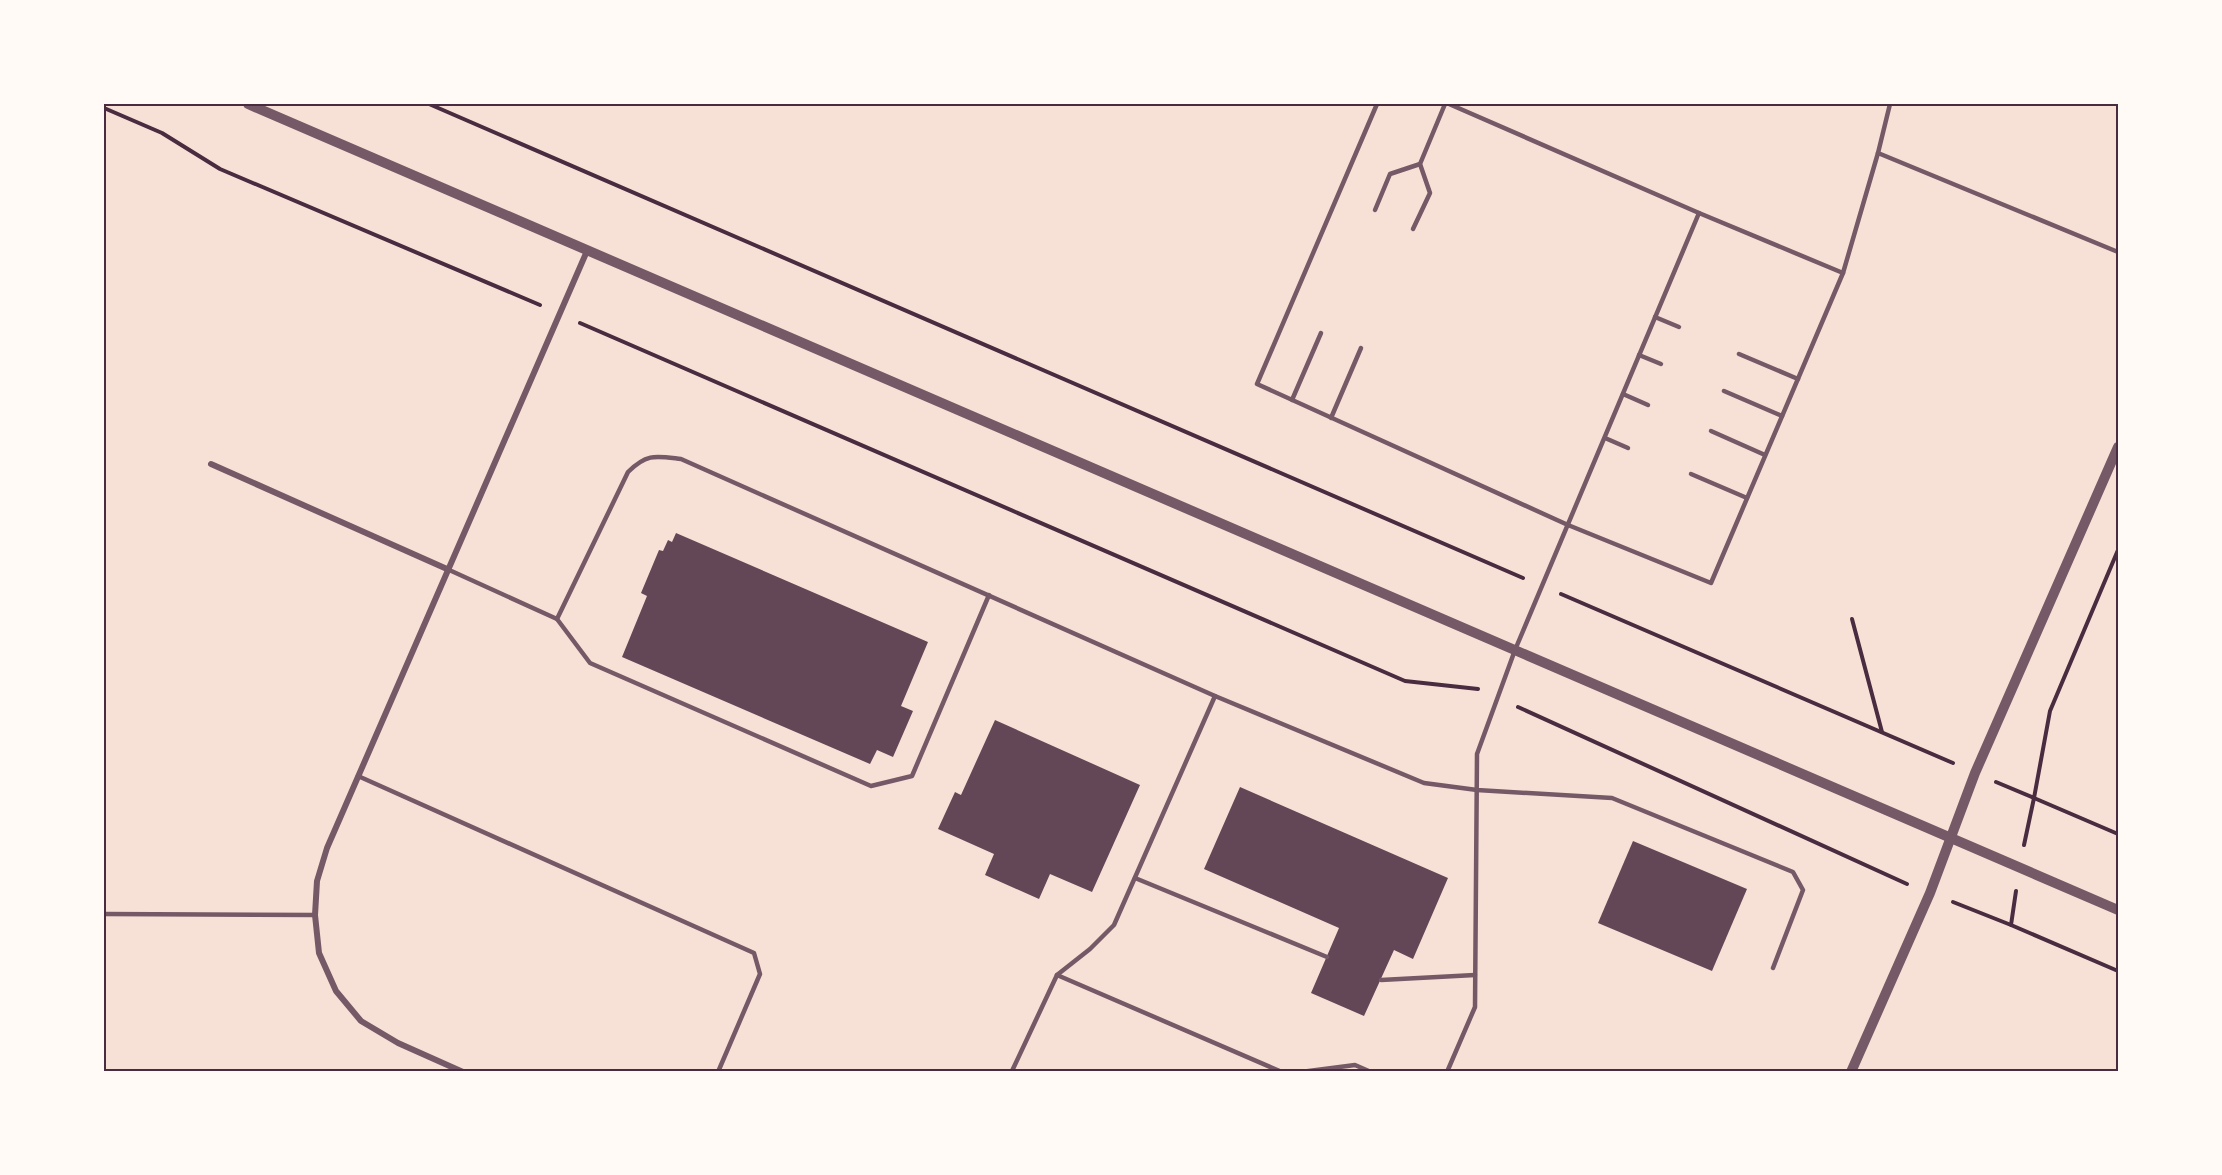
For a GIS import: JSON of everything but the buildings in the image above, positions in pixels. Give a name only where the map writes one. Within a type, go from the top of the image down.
[{"type":"street","points":[[248,104],[2118,910]]},
{"type":"street","points":[[463,1071],[398,1043],[362,1021],[336,991],[319,953],[315,915],[317,881],[327,848],[587,251]]},
{"type":"street","points":[[1851,1071],[1930,893],[1975,773],[2118,447]]},
{"type":"street","points":[[211,464],[447,569]]},
{"type":"lane","points":[[1377,104],[1257,384],[1568,525],[1711,583],[1843,273],[1890,104]]},
{"type":"lane","points":[[1413,229],[1430,193],[1420,164],[1447,104],[1843,273]]},
{"type":"lane","points":[[1878,153],[2118,252]]},
{"type":"lane","points":[[1375,210],[1390,174],[1420,164]]},
{"type":"lane","points":[[1447,1071],[1475,1007],[1478,754],[1515,650],[1699,213]]},
{"type":"lane","points":[[1655,317],[1679,327]]},
{"type":"lane","points":[[1292,400],[1321,333]]},
{"type":"lane","points":[[1331,418],[1361,348]]},
{"type":"lane","points":[[1739,354],[1798,379]]},
{"type":"lane","points":[[1639,355],[1661,364]]},
{"type":"lane","points":[[1724,391],[1782,416]]},
{"type":"lane","points":[[1623,394],[1648,405]]},
{"type":"lane","points":[[1711,431],[1766,455]]},
{"type":"lane","points":[[1605,438],[1628,448]]},
{"type":"lane","points":[[557,619],[628,472],[639,461],[662,457],[681,459],[1215,696],[1424,783],[1477,790],[1612,798],[1793,872],[1803,890],[1773,968]]},
{"type":"lane","points":[[1691,474],[1747,498]]},
{"type":"lane","points":[[447,569],[557,619],[590,663],[871,786],[912,776],[989,595]]},
{"type":"lane","points":[[1012,1071],[1057,975],[1090,949],[1114,925],[1215,696]]},
{"type":"lane","points":[[358,776],[754,953],[760,974],[718,1071]]},
{"type":"lane","points":[[1135,878],[1327,957]]},
{"type":"lane","points":[[104,914],[315,915]]},
{"type":"lane","points":[[1057,975],[1282,1071]]},
{"type":"lane","points":[[1381,980],[1475,975]]},
{"type":"lane","points":[[1301,1071],[1355,1065],[1371,1071]]},
{"type":"path","points":[[429,104],[2034,798],[2050,711],[2118,550]]},
{"type":"path","points":[[104,108],[162,133],[220,169],[1405,681],[1474,688],[1885,875],[2011,925]]},
{"type":"path","points":[[1852,619],[1882,733]]}]
